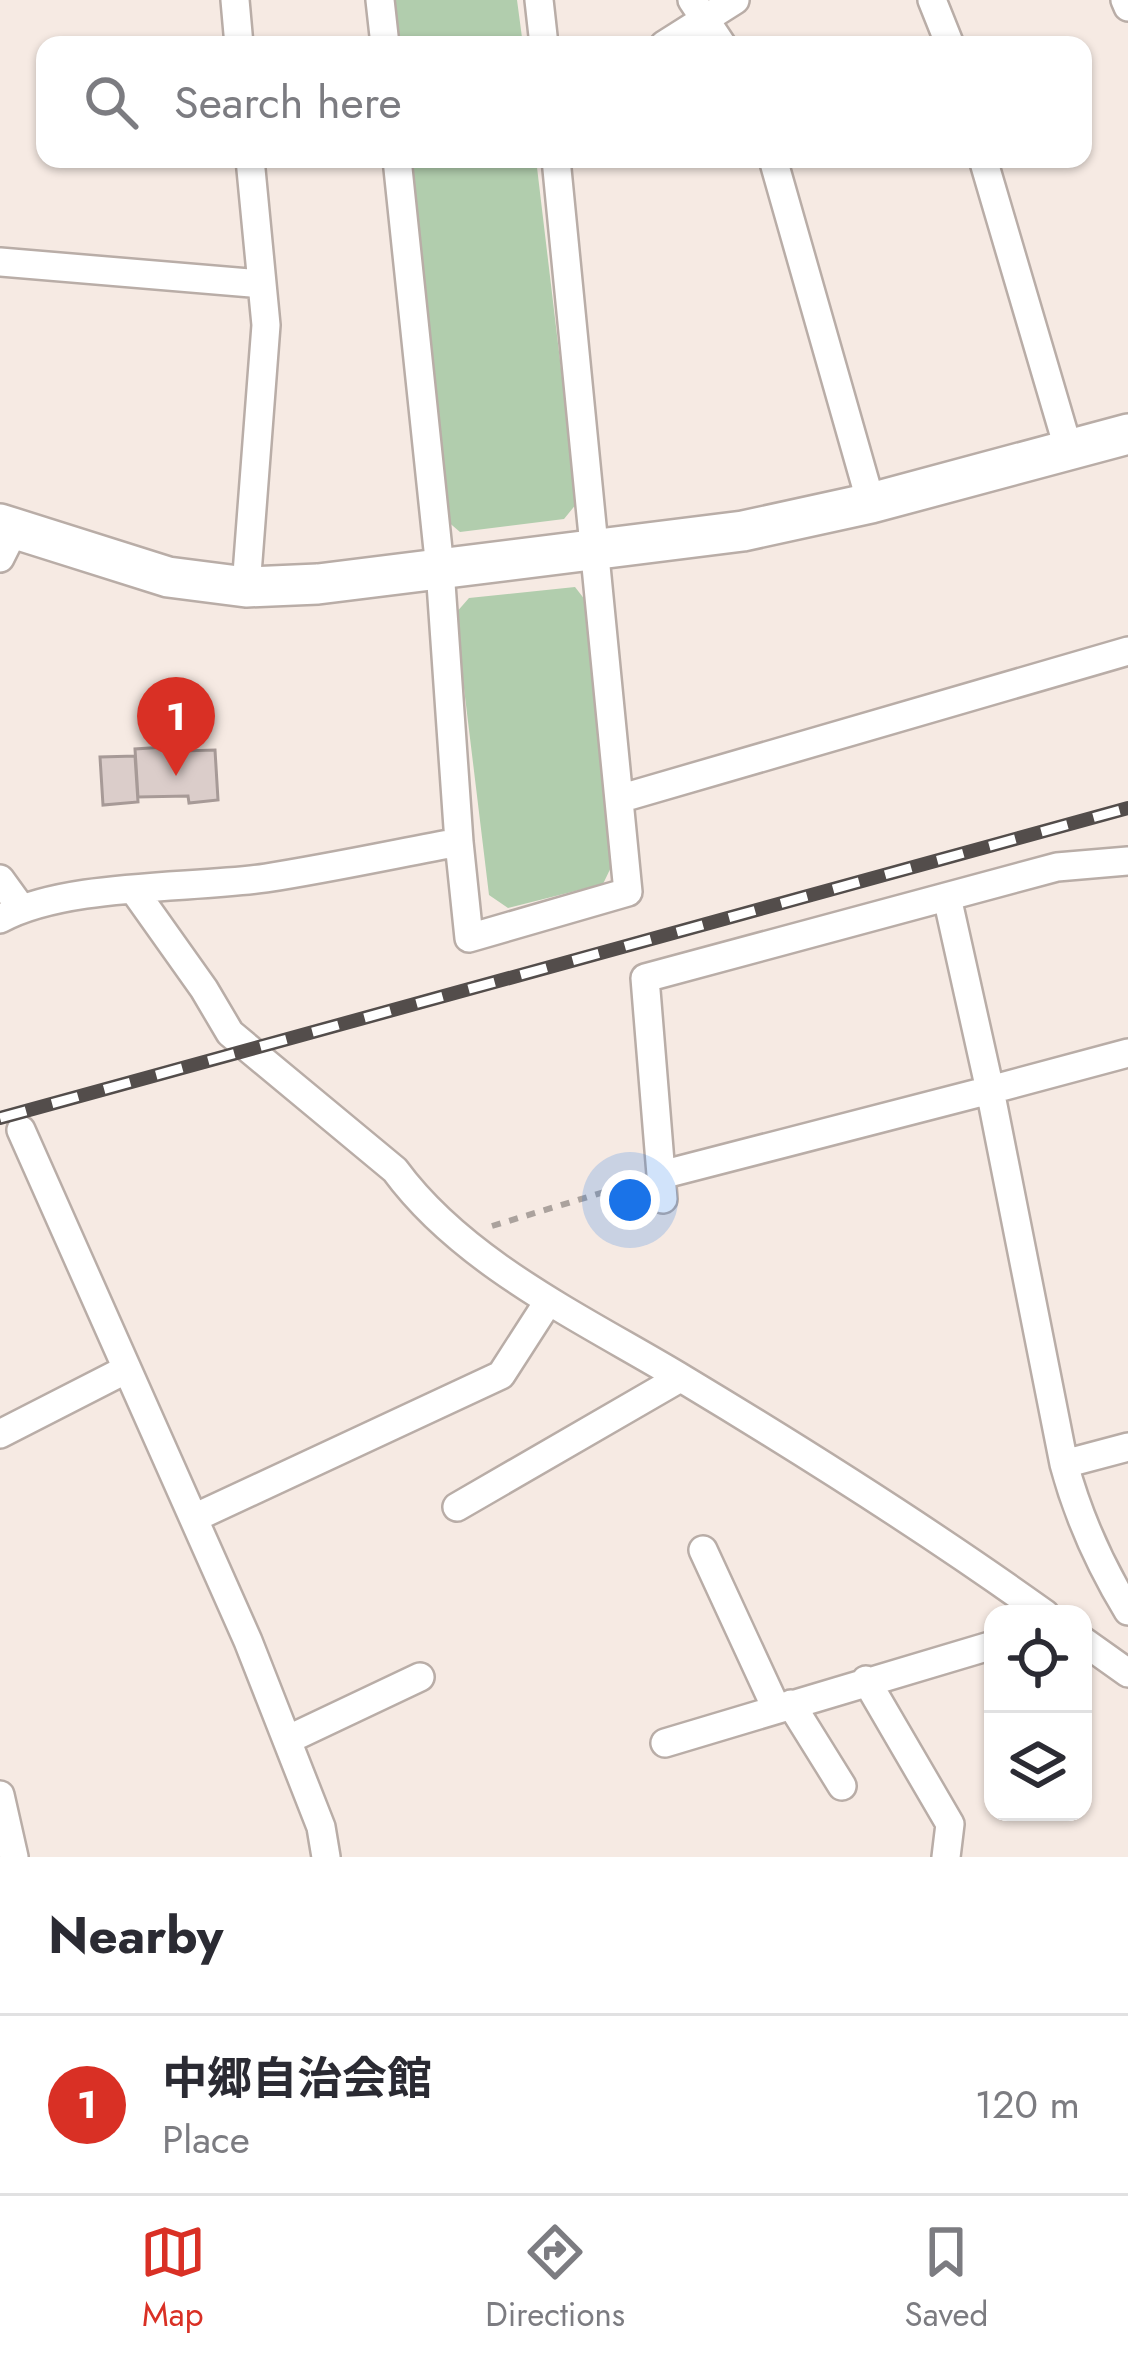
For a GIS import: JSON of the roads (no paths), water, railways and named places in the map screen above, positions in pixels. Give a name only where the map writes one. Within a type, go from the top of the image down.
[{"type":"street","points":[[235,0],[238,36]]},
{"type":"street","points":[[380,0],[384,36]]},
{"type":"street","points":[[539,0],[543,36]]},
{"type":"street","points":[[672,36],[698,9],[735,0]]},
{"type":"street","points":[[932,0],[947,36]]},
{"type":"street","points":[[698,9],[716,36]]},
{"type":"street","points":[[246,587],[266,325],[251,168]]},
{"type":"street","points":[[398,168],[440,569],[470,938],[628,892],[557,168]]},
{"type":"street","points":[[776,168],[872,503]]},
{"type":"street","points":[[986,168],[1069,451]]},
{"type":"street","points":[[0,262],[262,284]]},
{"type":"street","points":[[5,537],[168,578],[246,587],[318,584],[743,531],[872,503],[1128,434]]},
{"type":"street","points":[[622,798],[1128,651]]},
{"type":"street","points":[[0,879],[11,914],[133,889],[263,878],[459,842]]},
{"type":"street","points":[[1128,861],[1057,867],[645,978],[662,1187],[1128,1053]]},
{"type":"street","points":[[133,889],[230,1033],[395,1170],[414,1196],[460,1235],[548,1302],[833,1472],[1028,1605]]},
{"type":"street","points":[[947,897],[1072,1497],[1107,1577],[1128,1611]]},
{"type":"street","points":[[21,1130],[194,1518],[321,1827],[326,1857]]},
{"type":"street","points":[[194,1518],[500,1375],[548,1302]]},
{"type":"street","points":[[0,1434],[128,1369]]},
{"type":"street","points":[[457,1507],[680,1378]]},
{"type":"street","points":[[1064,1464],[1128,1447]]},
{"type":"street","points":[[704,1550],[784,1706],[842,1786]]},
{"type":"street","points":[[665,1743],[984,1647]]},
{"type":"street","points":[[1092,1647],[1128,1673]]},
{"type":"street","points":[[287,1740],[420,1677]]},
{"type":"street","points":[[866,1680],[950,1824],[946,1857]]},
{"type":"street","points":[[0,1795],[14,1857]]},
{"type":"railway","points":[[0,1118],[1128,808]]},
{"type":"place","name":"中郷自治会館","points":[[176,776]]}]
